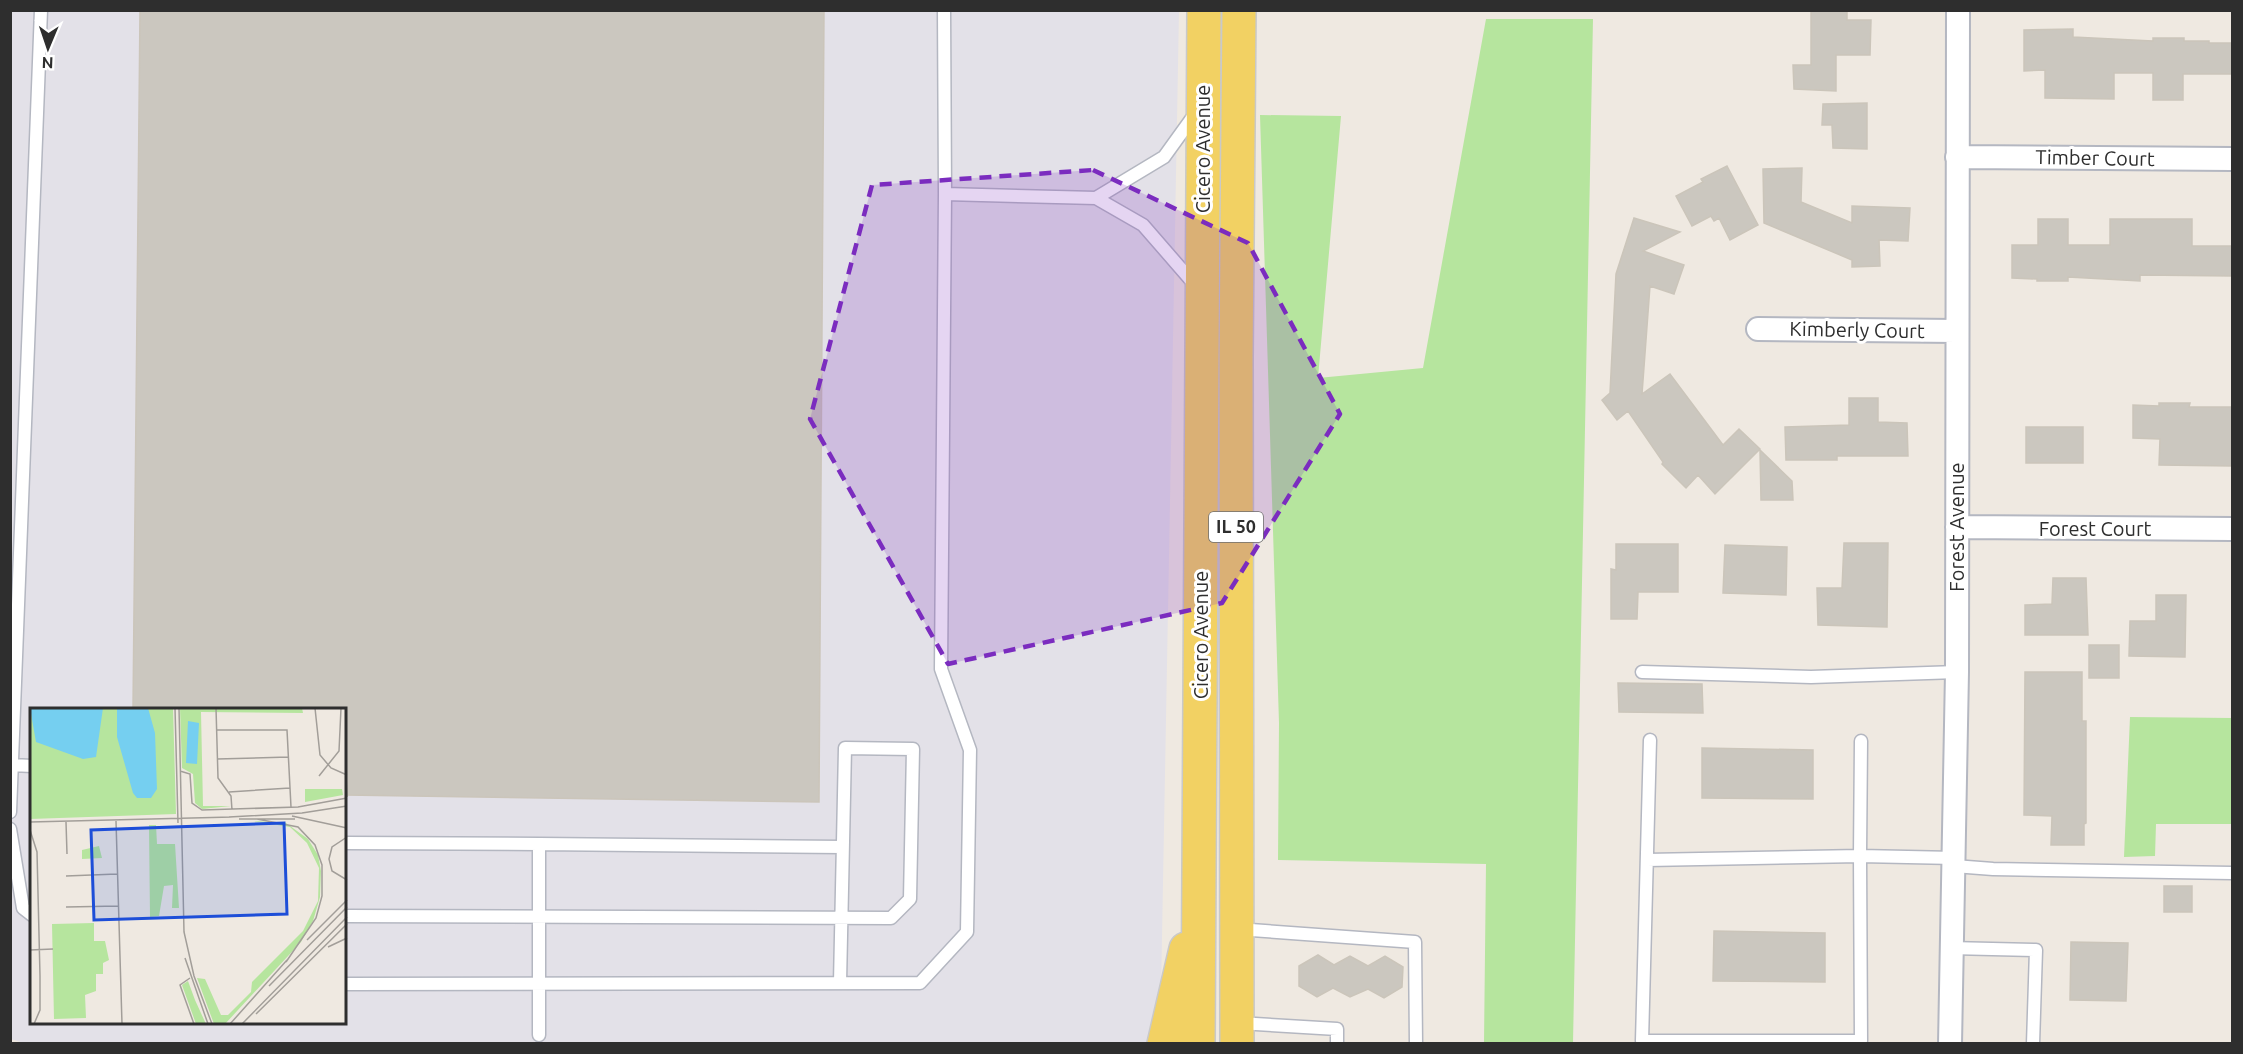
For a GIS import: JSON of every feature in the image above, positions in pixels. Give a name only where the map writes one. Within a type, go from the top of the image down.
[{"type":"main road","name":"Cicero Avenue","points":[[1198,1044],[1203,10]]},
{"type":"main road","name":"Cicero Avenue","points":[[1237,1033],[1239,10]]},
{"type":"main road","points":[[1164,1044],[1200,886]]},
{"type":"street","name":"Forest Avenue","points":[[1950,1044],[1950,948],[1954,862],[1957,672],[1958,10]]},
{"type":"street","name":"Timber Court","points":[[1957,157],[2232,159]]},
{"type":"street","name":"Kimberly Court","points":[[1758,328],[1956,331]]},
{"type":"street","name":"Forest Court","points":[[1957,527],[2232,529]]},
{"type":"lane","points":[[10,812],[41,10]]},
{"type":"lane","points":[[346,984],[921,983],[967,932],[970,750],[941,669],[945,194],[944,10]]},
{"type":"lane","points":[[1096,198],[1164,157],[1203,103]]},
{"type":"lane","points":[[945,194],[1096,198],[1143,225],[1202,293]]},
{"type":"lane","points":[[1642,672],[1811,677],[1957,672]]},
{"type":"lane","points":[[1650,740],[1642,1041],[1861,1041],[1861,741]]},
{"type":"lane","points":[[346,915],[539,918],[840,918],[891,918],[910,899],[913,749],[845,748],[840,918],[840,983]]},
{"type":"lane","points":[[12,765],[30,766]]},
{"type":"lane","points":[[10,829],[22,908],[30,914]]},
{"type":"lane","points":[[346,843],[842,847]]},
{"type":"lane","points":[[539,844],[539,1041]]},
{"type":"lane","points":[[1647,860],[1860,856],[1954,862],[1993,869],[2232,873]]},
{"type":"lane","points":[[1236,929],[1415,942],[1416,1044]]},
{"type":"lane","points":[[1950,948],[2036,950],[2032,1044]]},
{"type":"lane","points":[[1237,1033],[1337,1029],[1337,1044]]},
{"type":"highlighted area","points":[[1093,170],[1248,243],[1340,414],[1222,603],[948,664],[810,419],[872,185]]},
{"type":"shaded area","points":[[11,11],[1179,11],[1161,991],[1152,1043],[27,1044],[11,1039]]},
{"type":"green space","points":[[1486,19],[1593,19],[1573,1043],[1484,1043],[1486,864],[1278,860],[1279,723],[1260,115],[1341,116],[1318,378],[1423,368]]},
{"type":"green space","points":[[2130,717],[2232,718],[2232,824],[2156,824],[2155,856],[2124,857]]},
{"type":"building","points":[[140,10],[824,10],[819,802],[346,795],[346,708],[133,708]]},
{"type":"building","points":[[1811,10],[1847,10],[1847,20],[1871,20],[1870,55],[1836,55],[1836,91],[1794,89],[1793,65],[1811,65]]},
{"type":"building","points":[[2073,29],[2073,37],[2153,41],[2153,38],[2184,38],[2184,41],[2232,43],[2232,74],[2183,74],[2183,100],[2153,100],[2153,73],[2114,73],[2114,99],[2045,98],[2045,70],[2024,71],[2024,30]]},
{"type":"building","points":[[1867,103],[1867,149],[1833,148],[1832,125],[1822,125],[1823,104]]},
{"type":"building","points":[[1727,166],[1758,225],[1730,240],[1719,218],[1714,221],[1711,216],[1692,226],[1676,196],[1703,182],[1701,179]]},
{"type":"building","points":[[1802,168],[1801,202],[1852,223],[1852,206],[1910,208],[1908,241],[1879,240],[1880,266],[1852,267],[1852,260],[1764,223],[1763,169]]},
{"type":"building","points":[[1634,218],[1680,232],[1643,251],[1684,265],[1674,294],[1650,286],[1642,394],[1670,374],[1723,445],[1739,429],[1760,449],[1715,494],[1698,475],[1686,488],[1662,464],[1663,462],[1628,411],[1617,420],[1602,400],[1610,393],[1616,274]]},
{"type":"building","points":[[2038,219],[2068,219],[2068,245],[2110,245],[2110,219],[2192,219],[2192,246],[2232,246],[2232,276],[2140,275],[2140,281],[2068,277],[2068,281],[2037,281],[2037,279],[2012,278],[2012,245],[2038,245]]},
{"type":"building","points":[[1849,398],[1878,398],[1878,422],[1907,423],[1908,456],[1837,456],[1837,460],[1786,460],[1785,427],[1849,425]]},
{"type":"building","points":[[2159,403],[2190,403],[2189,407],[2232,407],[2232,466],[2159,465],[2160,439],[2133,438],[2133,405],[2159,406]]},
{"type":"building","points":[[2026,427],[2083,427],[2083,463],[2026,463]]},
{"type":"building","points":[[1760,450],[1792,481],[1793,500],[1761,500]]},
{"type":"building","points":[[1844,543],[1888,543],[1887,627],[1818,625],[1817,588],[1842,588]]},
{"type":"building","points":[[1616,544],[1678,544],[1678,592],[1638,592],[1637,619],[1611,619],[1611,569],[1616,570]]},
{"type":"building","points":[[1725,545],[1787,547],[1786,595],[1723,593]]},
{"type":"building","points":[[2053,578],[2086,578],[2088,635],[2025,635],[2025,605],[2052,604]]},
{"type":"building","points":[[2156,595],[2186,595],[2185,657],[2129,656],[2130,621],[2156,621]]},
{"type":"building","points":[[2089,645],[2119,645],[2119,678],[2089,678]]},
{"type":"building","points":[[2025,672],[2082,672],[2082,721],[2086,721],[2084,845],[2051,845],[2052,816],[2024,815]]},
{"type":"building","points":[[1618,683],[1702,684],[1703,713],[1619,712]]},
{"type":"building","points":[[1702,748],[1813,750],[1813,799],[1702,798]]},
{"type":"building","points":[[2164,886],[2192,886],[2192,912],[2164,912]]},
{"type":"building","points":[[1714,931],[1825,933],[1825,982],[1713,981]]},
{"type":"building","points":[[2071,942],[2128,943],[2126,1001],[2070,1000]]},
{"type":"building","points":[[1318,955],[1334,965],[1350,956],[1368,966],[1385,956],[1403,967],[1402,987],[1384,998],[1368,989],[1350,997],[1333,988],[1317,997],[1299,986],[1299,966]]}]
